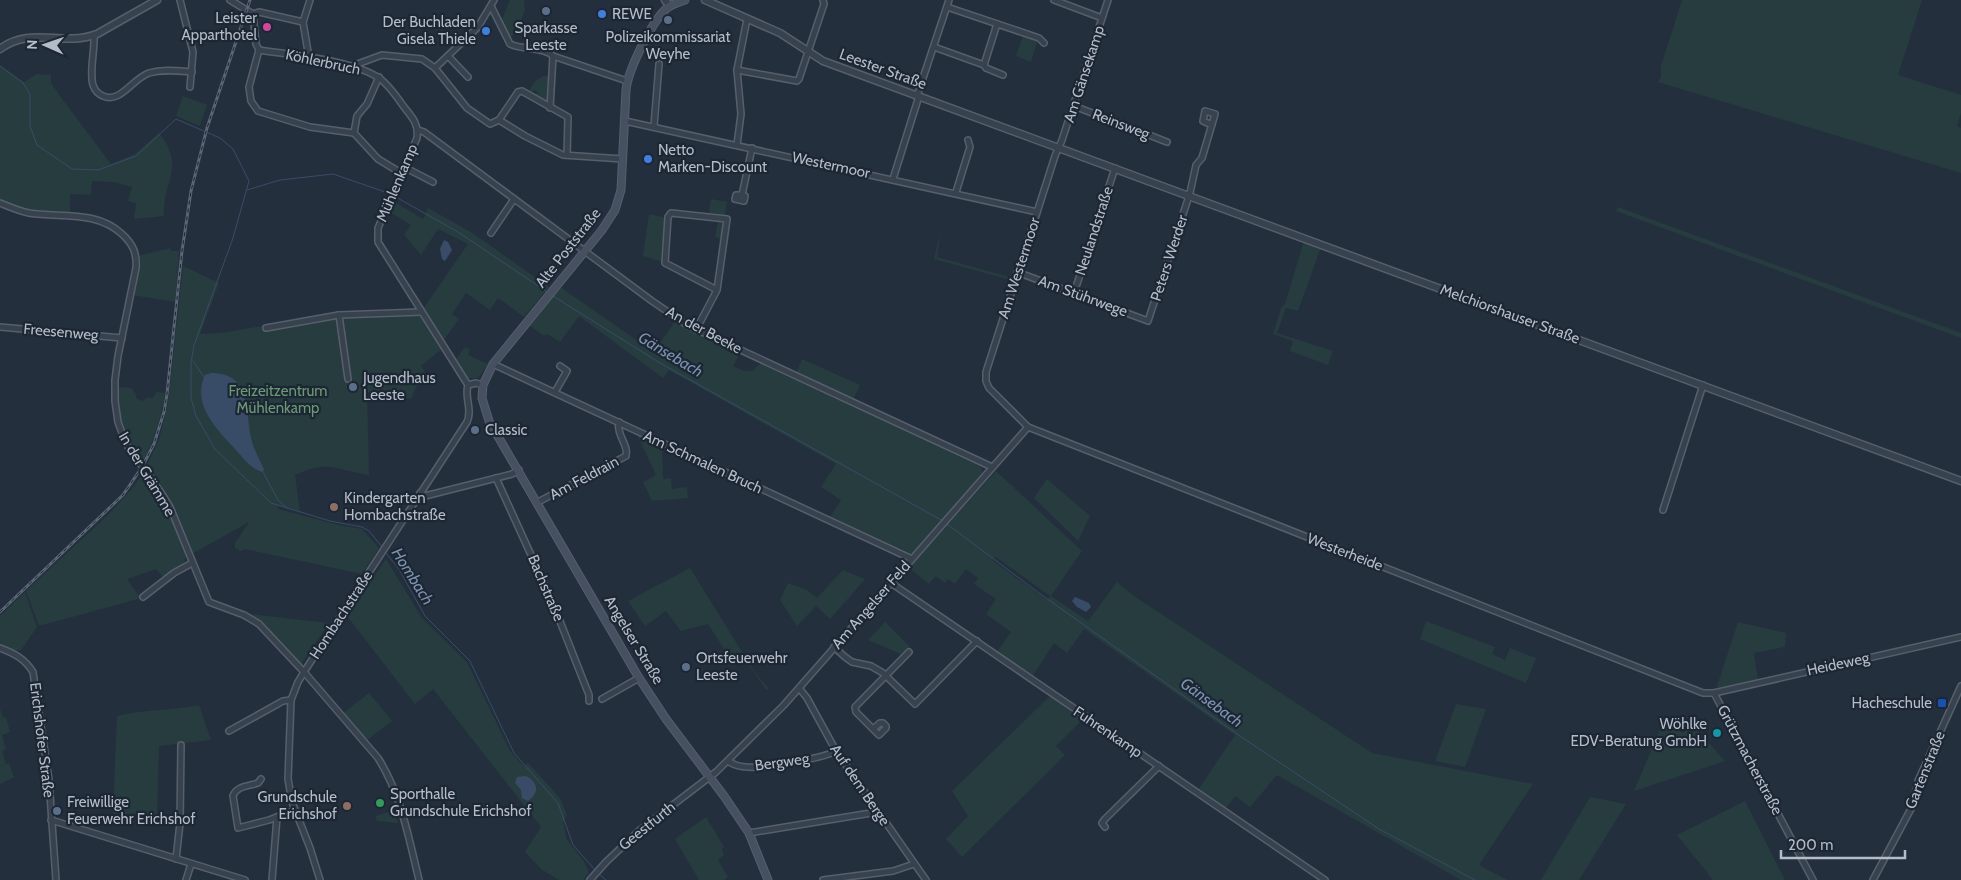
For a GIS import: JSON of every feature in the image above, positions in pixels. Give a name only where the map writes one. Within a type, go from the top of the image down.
[{"type":"main road","points":[[667,3],[685,0]]},
{"type":"main road","name":"Alte Poststraße","points":[[484,409],[482,398],[483,385],[493,364],[602,230],[614,210],[621,190],[627,81],[644,43],[667,3]]},
{"type":"main road","name":"Angelser Straße","points":[[484,409],[639,678],[666,720],[736,812],[748,833],[768,880]]},
{"type":"street","points":[[0,49],[10,42],[29,36],[71,39],[94,35],[157,0]]},
{"type":"street","points":[[180,0],[193,52],[190,87]]},
{"type":"street","points":[[231,0],[254,14],[259,12],[303,22]]},
{"type":"street","points":[[309,58],[303,22],[310,0]]},
{"type":"street","points":[[435,68],[478,27],[494,0]]},
{"type":"street","name":"Leester Straße","points":[[705,0],[780,33],[823,61],[1058,148]]},
{"type":"street","points":[[738,70],[797,81],[800,79],[824,4],[823,0]]},
{"type":"street","points":[[893,179],[949,0]]},
{"type":"street","points":[[1054,0],[1102,18]]},
{"type":"street","name":"Am Gänsekamp","points":[[1058,148],[1074,106],[1108,0]]},
{"type":"street","points":[[491,6],[510,44],[522,48],[550,52],[554,56],[627,81]]},
{"type":"street","points":[[947,7],[1039,38],[1044,44]]},
{"type":"street","points":[[254,14],[256,44],[259,50],[249,87],[251,101],[258,110],[265,114],[310,127],[354,133],[378,159],[401,173]]},
{"type":"street","points":[[738,145],[741,114],[738,70],[747,19]]},
{"type":"street","points":[[984,64],[997,24]]},
{"type":"street","points":[[94,35],[93,85],[98,94],[107,98],[116,98],[138,78],[152,73],[168,71],[192,72]]},
{"type":"street","points":[[934,47],[984,64],[986,68],[1003,75]]},
{"type":"street","name":"Köhlerbruch","points":[[259,50],[352,66],[381,79],[414,119],[418,130]]},
{"type":"street","points":[[352,66],[382,55],[422,59],[435,68],[456,92],[458,98],[488,124],[493,124],[499,120],[518,92],[522,91],[568,117],[567,155]]},
{"type":"street","points":[[448,56],[468,77]]},
{"type":"street","points":[[550,108],[554,56]]},
{"type":"street","points":[[654,126],[659,64]]},
{"type":"street","points":[[354,133],[357,116],[367,104],[381,79]]},
{"type":"street","name":"Reinsweg","points":[[1074,106],[1167,142]]},
{"type":"street","points":[[499,120],[525,136],[563,155],[623,159]]},
{"type":"street","name":"Westermoor","points":[[624,120],[956,192],[1037,212]]},
{"type":"street","name":"Peters Werder","points":[[1148,321],[1190,192],[1196,165],[1202,158],[1212,125]]},
{"type":"street","name":"Mühlenkamp","points":[[418,130],[378,228],[377,237],[378,242],[468,385]]},
{"type":"street","name":"An der Beeke","points":[[418,130],[424,132],[669,314],[696,330],[992,467]]},
{"type":"street","points":[[956,192],[970,147],[968,140]]},
{"type":"street","points":[[742,195],[752,148]]},
{"type":"street","name":"Melchiorshauser Straße","points":[[1058,148],[1961,481]]},
{"type":"street","name":"Am Westermoor","points":[[989,388],[986,381],[986,372],[1058,148]]},
{"type":"street","points":[[404,167],[433,182]]},
{"type":"street","name":"Neulandstraße","points":[[1074,293],[1114,168]]},
{"type":"street","points":[[491,233],[514,199]]},
{"type":"street","name":"In der Grämme","points":[[0,203],[14,209],[32,213],[96,219],[112,226],[127,238],[133,247],[137,261],[118,356],[114,392],[121,433],[134,457],[167,500],[209,602],[253,620],[304,672],[378,758],[388,773],[405,823],[419,880]]},
{"type":"street","points":[[696,330],[717,290],[727,219],[671,213],[668,217],[665,263],[717,290]]},
{"type":"street","name":"Am Stührwege","points":[[1017,272],[1148,321]]},
{"type":"street","points":[[266,328],[340,315],[422,312]]},
{"type":"street","points":[[340,315],[348,379]]},
{"type":"street","name":"Freesenweg","points":[[0,327],[122,338]]},
{"type":"street","name":"Am Schmalen Bruch","points":[[493,364],[912,559]]},
{"type":"street","points":[[555,392],[567,371],[560,366]]},
{"type":"street","points":[[468,385],[476,383],[483,385]]},
{"type":"street","name":"Hombachstraße","points":[[320,880],[289,790],[291,700],[304,672],[469,418],[470,409],[466,392],[468,385]]},
{"type":"street","points":[[1664,510],[1703,386]]},
{"type":"street","name":"Westerheide","points":[[989,388],[1028,427],[1703,693],[1714,693]]},
{"type":"street","name":"Am Feldrain","points":[[538,502],[626,456],[627,452],[618,433],[619,422]]},
{"type":"street","name":"Am Angelser Feld","points":[[709,777],[728,761],[799,688],[1028,427]]},
{"type":"street","points":[[420,493],[425,496],[496,478],[519,470]]},
{"type":"street","name":"Bachstraße","points":[[496,478],[552,601],[589,695],[589,701]]},
{"type":"street","points":[[143,597],[174,573],[192,563]]},
{"type":"street","name":"Fuhrenkamp","points":[[891,583],[1326,880]]},
{"type":"street","name":"Heideweg","points":[[1714,693],[1961,637]]},
{"type":"street","points":[[834,647],[852,662],[871,666],[886,676],[915,704],[977,641]]},
{"type":"street","name":"Erichshofer Straße","points":[[0,648],[17,655],[29,665],[33,672],[46,757],[56,880]]},
{"type":"street","points":[[873,729],[856,712],[855,707],[909,652]]},
{"type":"street","points":[[602,699],[639,678]]},
{"type":"street","name":"Gartenstraße","points":[[1873,880],[1913,805],[1918,781],[1961,686]]},
{"type":"street","name":"Auf dem Berge","points":[[799,688],[807,698],[836,751],[926,880]]},
{"type":"street","name":"Grützmacherstraße","points":[[1714,693],[1813,880]]},
{"type":"street","points":[[229,731],[283,702],[291,700]]},
{"type":"street","points":[[176,859],[180,823],[181,745]]},
{"type":"street","name":"Bergweg","points":[[728,761],[740,766],[759,768],[822,756],[836,751]]},
{"type":"street","points":[[1105,827],[1102,823],[1105,819],[1159,766]]},
{"type":"street","name":"Geestfurth","points":[[590,880],[640,830],[709,777]]},
{"type":"street","points":[[261,779],[258,783],[236,789],[234,792],[238,828],[295,810]]},
{"type":"street","points":[[748,833],[871,813],[876,809]]},
{"type":"street","points":[[272,880],[277,817]]},
{"type":"street","points":[[51,820],[245,880]]},
{"type":"street","points":[[186,880],[192,864]]},
{"type":"street","points":[[822,880],[892,871],[914,864]]},
{"type":"green space","points":[[510,0],[524,0],[525,10],[516,34],[509,37],[501,22]]},
{"type":"green space","points":[[1682,0],[1922,0],[1898,75],[1961,95],[1961,113],[1957,126],[1961,128],[1961,173],[1658,82],[1661,76],[1661,66]]},
{"type":"green space","points":[[1023,36],[1037,42],[1031,62],[1016,56]]},
{"type":"green space","points":[[0,65],[24,82],[37,74],[51,75],[51,83],[111,164],[135,154],[159,133],[167,145],[172,165],[164,216],[134,219],[136,203],[128,201],[132,187],[114,182],[92,181],[91,195],[70,194],[70,214],[32,212],[0,201]]},
{"type":"green space","points":[[543,76],[549,76],[549,82],[547,82],[547,85],[549,85],[548,100],[546,102],[535,96],[537,93],[540,94],[534,90],[532,94],[529,92],[534,82]]},
{"type":"green space","points":[[183,96],[207,105],[200,126],[176,116]]},
{"type":"green space","points":[[711,199],[727,202],[725,215],[709,213]]},
{"type":"green space","points":[[393,201],[423,219],[428,208],[471,232],[549,287],[524,317],[498,298],[490,310],[466,293],[452,314],[459,319],[443,341],[423,309],[468,244],[438,229],[421,255],[404,235],[411,225],[388,211]]},
{"type":"green space","points":[[1618,207],[1961,333],[1961,338],[1616,211]]},
{"type":"green space","points":[[649,214],[667,218],[662,262],[643,256]]},
{"type":"green space","points":[[718,221],[723,224],[720,242],[719,238],[715,237]]},
{"type":"green space","points":[[941,229],[937,257],[1013,278],[1011,280],[934,259]]},
{"type":"green space","points":[[1304,241],[1321,247],[1298,311],[1286,308],[1277,333],[1333,351],[1328,365],[1290,351],[1293,341],[1273,334],[1281,308],[1285,304]]},
{"type":"green space","points":[[170,248],[171,251],[179,251],[175,302],[133,295],[138,256]]},
{"type":"green space","name":"Freizeitzentrum Mühlenkamp","points":[[183,266],[219,283],[200,334],[221,333],[316,317],[416,314],[422,316],[442,349],[421,366],[428,377],[416,387],[411,399],[367,392],[369,475],[332,467],[306,470],[295,475],[300,511],[278,506],[278,509],[362,529],[379,548],[362,574],[245,549],[240,551],[235,548],[235,543],[249,522],[192,554],[166,496],[146,467],[159,440],[168,403]]},
{"type":"green space","points":[[560,287],[654,352],[675,321],[740,353],[733,366],[744,371],[752,371],[762,362],[981,467],[983,474],[912,554],[830,517],[841,500],[821,487],[836,464],[669,370],[663,378],[579,316],[560,342],[547,334],[544,336],[530,326]]},
{"type":"green space","points":[[465,347],[470,349],[468,355],[488,364],[478,378],[467,378],[457,364],[459,363],[456,359]]},
{"type":"green space","points":[[802,359],[860,385],[853,400],[796,374]]},
{"type":"green space","points":[[117,387],[131,388],[136,394],[136,398],[143,401],[146,398],[154,397],[156,392],[165,393],[157,429],[142,464],[126,437],[118,408]]},
{"type":"green space","points":[[636,432],[662,444],[663,479],[671,478],[672,489],[687,487],[688,498],[652,501],[643,482],[656,475]]},
{"type":"green space","points":[[996,471],[1082,551],[1051,596],[1088,621],[1117,582],[1134,596],[1372,753],[1533,784],[1479,865],[1507,880],[1461,880],[1277,775],[1250,807],[1235,796],[1226,808],[1198,790],[1235,735],[1084,629],[1067,653],[1054,643],[1032,677],[996,653],[1011,632],[986,614],[996,599],[974,584],[978,578],[966,569],[955,584],[948,579],[945,583],[936,576],[929,584],[909,568]],"holes":[[[996,557],[1050,596],[1047,600],[992,560]]]},
{"type":"green space","points":[[142,475],[163,498],[186,553],[185,561],[164,578],[156,569],[127,579],[140,598],[138,599],[39,626],[26,591],[108,515]]},
{"type":"green space","points":[[1047,479],[1090,516],[1078,541],[1034,498]]},
{"type":"green space","points":[[386,559],[422,618],[467,662],[510,751],[524,766],[528,763],[560,798],[567,815],[563,822],[567,840],[583,860],[589,872],[583,880],[559,880],[541,869],[525,852],[541,827],[433,689],[415,704],[347,616]]},
{"type":"green space","points":[[690,568],[754,671],[769,689],[766,689],[740,653],[731,660],[708,624],[681,631],[666,611],[645,626],[628,601]]},
{"type":"green space","points":[[843,570],[865,579],[830,619],[816,606],[797,626],[780,600],[788,583],[807,590],[817,598]]},
{"type":"green space","points":[[25,592],[37,627],[21,650],[17,651],[0,644],[0,616]]},
{"type":"green space","points":[[249,614],[329,623],[302,663],[298,662],[260,622]]},
{"type":"green space","points":[[1426,621],[1495,647],[1492,654],[1505,660],[1510,648],[1536,658],[1526,683],[1420,639]]},
{"type":"green space","points":[[885,622],[910,647],[903,655],[868,640]]},
{"type":"green space","points":[[1738,622],[1786,633],[1785,647],[1754,653],[1758,680],[1718,688],[1717,686]]},
{"type":"green space","points":[[369,693],[392,721],[367,740],[343,713]]},
{"type":"green space","points":[[1050,696],[1082,720],[1056,746],[1065,755],[962,857],[946,839],[968,816],[952,791]]},
{"type":"green space","points":[[1456,704],[1486,709],[1465,767],[1435,761]]},
{"type":"green space","points":[[199,705],[211,740],[159,746],[157,819],[113,814],[117,716]]},
{"type":"green space","points":[[0,709],[3,718],[6,717],[10,732],[2,735],[6,749],[2,751],[6,764],[9,763],[14,777],[0,784]]},
{"type":"green space","points":[[1689,721],[1725,761],[1634,791],[1662,725],[1684,733]]},
{"type":"green space","points":[[1590,797],[1626,804],[1579,880],[1541,880]]},
{"type":"green space","points":[[1745,801],[1785,880],[1713,880],[1677,835]]},
{"type":"green space","points":[[395,810],[398,823],[377,821],[375,816]]},
{"type":"green space","points":[[706,817],[724,847],[722,849],[724,855],[718,860],[728,877],[724,880],[699,880],[675,839]]},
{"type":"water","points":[[444,240],[448,242],[452,250],[445,261],[442,259],[440,249]]},
{"type":"water","points":[[211,373],[233,379],[240,386],[244,394],[252,441],[264,469],[263,472],[251,466],[245,460],[221,434],[208,416],[201,396],[205,375]]},
{"type":"water","points":[[1075,597],[1089,603],[1091,607],[1086,612],[1077,607],[1072,601]]},
{"type":"water","points":[[526,776],[533,781],[536,788],[534,795],[528,801],[522,798],[521,790],[515,783],[517,777]]},
{"type":"waterway","name":"Hombach","points":[[0,66],[23,83],[30,94],[30,126],[37,145],[72,169],[98,170],[136,156],[176,119],[220,138],[233,149],[249,181],[233,238],[194,345],[191,363],[191,398],[196,416],[215,449],[271,503],[330,521],[362,527],[369,531],[383,548]]},
{"type":"waterway","name":"Gänsebach","points":[[247,190],[280,180],[333,174],[391,194]]},
{"type":"waterway","name":"Gänsebach","points":[[394,196],[458,232],[547,292]]},
{"type":"waterway","name":"Gänsebach","points":[[553,296],[660,363],[943,521]]},
{"type":"waterway","points":[[193,361],[204,377]]},
{"type":"waterway","points":[[263,472],[278,500],[288,509]]},
{"type":"waterway","name":"Gänsebach","points":[[947,524],[1039,593],[1243,738],[1379,829],[1475,880]]},
{"type":"waterway","name":"Hombach","points":[[385,552],[399,569],[425,616],[470,661],[514,753],[558,803],[573,845],[595,870]]},
{"type":"waterway","name":"Hombach","points":[[598,873],[606,880]]},
{"type":"railway","points":[[0,612],[123,495],[142,467],[154,444],[164,412],[167,394],[182,251],[191,191],[207,128],[250,0]]},
{"type":"place","name":"Sparkasse Leeste","points":[[546,11]]},
{"type":"place","name":"REWE","points":[[602,14]]},
{"type":"place","name":"Polizeikommissariat Weyhe","points":[[668,20]]},
{"type":"place","name":"Leister Apparthotel","points":[[267,27]]},
{"type":"place","name":"Der Buchladen Gisela Thiele","points":[[486,31]]},
{"type":"place","name":"Netto Marken-Discount","points":[[648,159]]},
{"type":"place","name":"Jugendhaus Leeste","points":[[353,387]]},
{"type":"place","name":"Classic","points":[[475,430]]},
{"type":"place","name":"Kindergarten Hombachstraße","points":[[334,507]]},
{"type":"place","name":"Ortsfeuerwehr Leeste","points":[[686,667]]},
{"type":"place","name":"Hacheschule","points":[[1942,703]]},
{"type":"place","name":"Wöhlke EDV-Beratung GmbH","points":[[1717,733]]},
{"type":"place","name":"Sporthalle Grundschule Erichshof","points":[[380,803]]},
{"type":"place","name":"Grundschule Erichshof","points":[[347,806]]},
{"type":"place","name":"Freiwillige Feuerwehr Erichshof","points":[[57,811]]}]
